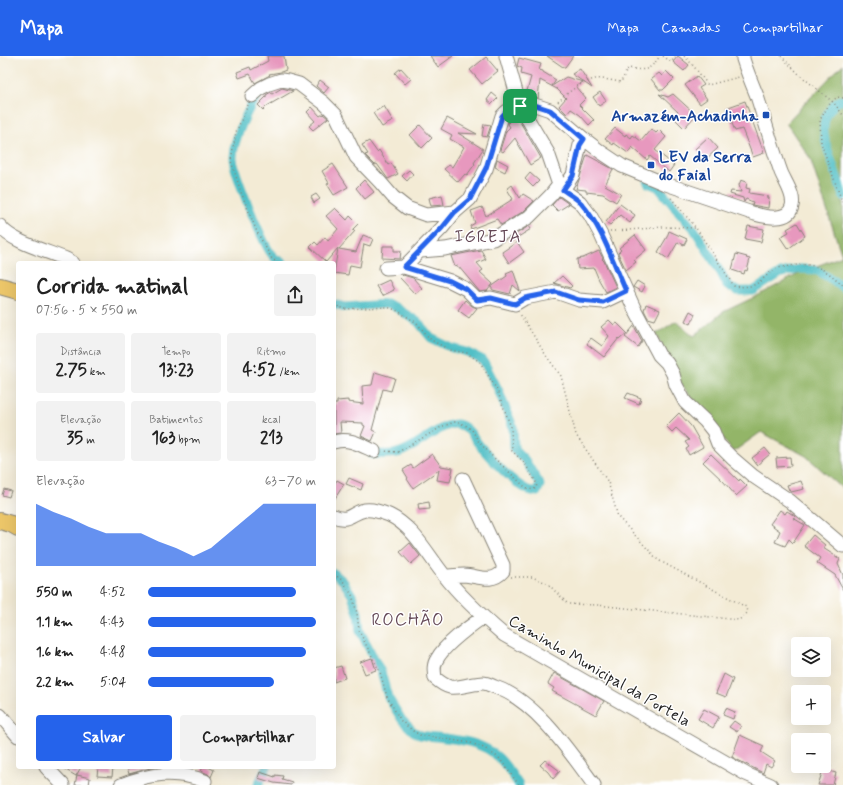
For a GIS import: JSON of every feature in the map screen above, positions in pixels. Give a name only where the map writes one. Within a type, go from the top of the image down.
[{"type":"main road","points":[[0,286],[16,290]]},
{"type":"main road","points":[[0,521],[16,527]]},
{"type":"street","points":[[506,56],[520,106],[548,153],[561,188],[580,202],[590,215],[601,235],[626,291],[659,355],[667,363],[673,374],[676,385],[685,402],[713,431],[718,444],[753,476],[790,501],[843,546]]},
{"type":"street","points":[[404,267],[421,251],[455,212],[470,199],[486,168],[502,116],[512,108],[520,106],[535,105],[550,110],[601,152],[622,166],[666,188],[764,216],[782,216],[788,213],[792,207],[791,195],[781,172],[743,56]]},
{"type":"street","points":[[252,96],[265,86],[281,80],[288,80],[299,84],[324,103],[336,115],[356,157],[393,197],[407,208],[426,215],[455,212]]},
{"type":"street","points":[[421,251],[444,249],[494,239],[529,217],[573,176],[580,145],[584,139]]},
{"type":"street","points":[[0,226],[4,233],[12,238],[70,261]]},
{"type":"street","points":[[386,268],[404,267],[450,281],[466,289],[477,300],[491,298],[515,304],[525,298],[556,292],[579,300],[603,302],[626,291]]},
{"type":"street","points":[[336,441],[340,440],[352,441],[374,451]]},
{"type":"street","points":[[444,576],[464,575],[491,579],[504,572],[503,565],[463,479]]},
{"type":"street","name":"Caminho Municipal da Portela","points":[[336,517],[344,519],[364,510],[374,510],[390,516],[417,537],[444,576],[483,617],[504,635],[746,774],[771,785]]},
{"type":"street","points":[[483,617],[465,629],[443,650],[436,660],[434,668],[435,678],[443,685],[454,688],[483,683],[499,688],[516,696],[528,706],[565,746],[594,785]]},
{"type":"street","points":[[0,715],[16,734]]},
{"type":"street","points":[[48,769],[60,784]]},
{"type":"street","points":[[121,785],[154,774],[163,769]]},
{"type":"street","points":[[154,774],[192,776],[205,781]]},
{"type":"path","points":[[550,110],[567,94],[584,83],[597,79],[621,82],[628,68],[643,71],[653,65],[660,56]]},
{"type":"path","points":[[663,56],[671,62],[676,56]]},
{"type":"path","points":[[684,56],[693,64],[708,85],[748,74]]},
{"type":"path","points":[[781,56],[800,76],[834,104],[843,115]]},
{"type":"path","points":[[252,96],[236,132],[230,161],[257,232],[272,259],[276,261]]},
{"type":"path","points":[[843,98],[837,97],[831,102],[820,120],[821,143],[843,204]]},
{"type":"path","points":[[666,188],[696,228],[734,286],[746,287],[761,282],[776,268],[797,264],[817,266],[843,285]]},
{"type":"path","points":[[601,235],[606,230],[616,231],[663,227],[696,228]]},
{"type":"path","points":[[499,576],[532,577],[547,583],[568,604],[597,605],[739,620],[747,613],[746,607],[658,560],[618,517],[608,482],[576,435],[561,376],[546,357],[515,304]]},
{"type":"path","points":[[336,306],[345,308],[387,307],[396,310],[417,323],[431,340],[450,350],[467,353],[480,362],[497,390],[511,427],[512,451],[524,462],[537,484],[536,488],[533,490],[525,487],[491,455],[479,442],[472,430],[465,424],[455,422],[443,426],[398,452],[374,451]]},
{"type":"path","points":[[336,576],[343,581],[352,595],[357,613],[359,631],[380,672],[388,697],[401,721],[420,735],[471,743],[484,748],[499,758],[519,785]]},
{"type":"green space","points":[[843,64],[843,489],[806,456],[761,432],[733,452],[682,385],[656,334],[676,321],[694,336],[723,312],[804,271],[842,256],[810,158],[786,123]]},
{"type":"building","points":[[267,56],[284,56],[286,70],[269,74],[270,75],[255,83],[250,74],[239,78],[237,72],[250,67],[251,70],[268,61]]},
{"type":"building","points":[[430,56],[453,56],[438,67]]},
{"type":"building","points":[[547,56],[573,56],[565,67],[563,67]]},
{"type":"building","points":[[678,56],[689,65],[684,71],[673,62]]},
{"type":"building","points":[[486,57],[498,71],[482,84],[470,70]]},
{"type":"building","points":[[519,58],[541,64],[539,70],[556,80],[552,86],[566,77],[583,82],[576,86],[586,98],[579,105],[594,120],[589,125],[580,115],[571,109],[567,114],[559,106],[566,98],[557,89],[540,80],[538,98],[526,98],[524,91],[527,91],[531,77],[521,74],[522,68],[517,66]]},
{"type":"building","points":[[401,68],[411,79],[405,84],[395,73]]},
{"type":"building","points":[[580,69],[592,88],[572,74]]},
{"type":"building","points":[[666,71],[674,79],[663,90],[660,90],[651,79],[659,73],[662,76]]},
{"type":"building","points":[[697,76],[704,85],[699,88],[707,99],[700,104],[685,85]]},
{"type":"building","points":[[320,80],[329,87],[324,93],[316,86]]},
{"type":"building","points":[[282,88],[293,91],[267,106],[263,110],[258,105],[266,97],[266,95],[271,92],[272,94]]},
{"type":"building","points":[[600,92],[606,101],[599,106],[593,97]]},
{"type":"building","points":[[492,93],[498,98],[492,104],[487,100]]},
{"type":"building","points":[[659,94],[668,97],[673,94],[696,115],[684,128],[673,117],[678,112]]},
{"type":"building","points":[[745,101],[764,153],[753,157],[742,129],[735,131],[726,108]]},
{"type":"building","points":[[384,106],[393,121],[382,127],[373,113]]},
{"type":"building","points":[[312,107],[320,116],[323,114],[328,118],[313,130],[309,126],[315,121],[307,112]]},
{"type":"building","points":[[516,115],[541,158],[530,165],[515,138],[503,152],[500,150],[506,131],[510,127],[508,124],[509,120]]},
{"type":"building","points":[[447,118],[477,134],[458,133],[483,149],[467,175],[465,174],[458,182],[444,169],[449,165],[452,167],[464,147],[450,139],[452,135],[441,129]]},
{"type":"building","points":[[484,124],[491,125],[487,137],[482,136]]},
{"type":"building","points":[[420,125],[432,138],[422,148],[410,135]]},
{"type":"building","points":[[615,128],[625,136],[626,134],[631,138],[633,135],[641,141],[651,129],[656,133],[659,130],[666,137],[655,150],[674,165],[669,172],[650,156],[647,160],[632,147],[628,153],[614,143],[613,145],[605,139]]},
{"type":"building","points":[[708,137],[718,148],[705,160],[695,149]]},
{"type":"building","points":[[369,141],[377,152],[379,150],[388,165],[391,163],[398,174],[388,179],[377,164],[375,165],[365,155],[368,154],[362,145]]},
{"type":"building","points":[[587,155],[613,169],[605,185],[621,194],[616,202],[603,194],[576,189]]},
{"type":"building","points":[[497,159],[508,165],[505,172],[495,167]]},
{"type":"building","points":[[333,164],[348,187],[334,195],[327,184],[329,183],[322,171]]},
{"type":"building","points":[[409,170],[413,174],[407,181],[402,176]]},
{"type":"building","points":[[530,173],[539,181],[533,187],[525,179]]},
{"type":"building","points":[[364,180],[374,192],[365,199],[356,188]]},
{"type":"building","points":[[741,180],[747,182],[746,188],[750,189],[749,193],[768,196],[768,208],[752,205],[753,202],[746,199],[744,202],[743,198],[730,194],[731,191],[741,192],[739,185]]},
{"type":"building","points":[[512,185],[520,198],[523,194],[534,201],[524,211],[501,225],[497,219],[471,229],[470,226],[475,223],[471,211],[482,207],[486,216],[513,199],[507,189]]},
{"type":"building","points":[[316,194],[320,199],[314,203],[311,197]]},
{"type":"building","points":[[442,195],[444,205],[431,206],[429,198]]},
{"type":"building","points":[[559,197],[569,204],[558,211],[552,205]]},
{"type":"building","points":[[620,204],[635,215],[630,223],[620,215],[610,225],[606,222]]},
{"type":"building","points":[[335,208],[347,220],[350,216],[358,224],[352,230],[355,231],[339,249],[356,252],[363,235],[373,239],[370,246],[364,244],[360,267],[350,265],[348,275],[336,273],[338,248],[327,261],[325,261],[310,247],[315,242],[318,245],[325,237],[328,241],[338,229],[326,216]]},
{"type":"building","points":[[797,223],[805,236],[788,249],[780,237],[789,232],[787,229]]},
{"type":"building","points":[[529,226],[531,229],[510,242],[508,239]]},
{"type":"building","points":[[748,226],[764,229],[761,242],[745,239]]},
{"type":"building","points":[[669,231],[687,239],[684,245],[678,242],[668,259],[658,252]]},
{"type":"building","points":[[635,235],[646,250],[634,260],[636,262],[626,270],[618,253],[621,250],[619,248]]},
{"type":"building","points":[[517,242],[524,252],[509,263],[502,252]]},
{"type":"building","points":[[383,246],[394,246],[394,251],[401,251],[400,259],[382,258]]},
{"type":"building","points":[[481,250],[486,259],[477,263],[483,270],[480,272],[493,284],[487,291],[480,292],[458,266],[455,267],[451,256]]},
{"type":"building","points":[[599,251],[616,287],[606,292],[594,268],[578,269],[577,259]]},
{"type":"building","points":[[736,254],[750,259],[747,271],[745,270],[744,274],[732,270]]},
{"type":"building","points":[[513,270],[520,291],[513,285],[510,294],[493,290],[491,287],[507,276],[506,273]]},
{"type":"building","points":[[403,275],[413,278],[422,288],[415,294],[400,278]]},
{"type":"building","points":[[562,276],[572,286],[570,288],[554,283]]},
{"type":"building","points":[[389,280],[394,290],[382,296],[376,286]]},
{"type":"building","points":[[637,281],[645,286],[642,292],[633,287]]},
{"type":"building","points":[[465,300],[477,308],[469,318],[458,310]]},
{"type":"building","points":[[646,304],[660,310],[655,320],[648,318],[644,310]]},
{"type":"building","points":[[690,311],[695,314],[691,324],[685,321]]},
{"type":"building","points":[[609,320],[614,325],[617,323],[627,333],[620,339],[619,338],[604,357],[587,344],[591,338],[602,346],[609,336],[601,327]]},
{"type":"building","points":[[634,326],[642,341],[638,347],[625,337]]},
{"type":"building","points":[[375,372],[395,378],[391,391],[383,389],[372,430],[376,432],[372,441],[361,436],[365,426],[363,423],[340,422],[341,433],[336,434],[337,401],[348,400],[348,402],[363,404],[362,386],[372,385]]},
{"type":"building","points":[[628,393],[641,398],[639,404],[625,398]]},
{"type":"building","points":[[679,413],[691,426],[703,447],[689,455],[686,449],[689,447],[685,442],[689,440],[676,428],[672,432],[666,426]]},
{"type":"building","points":[[765,448],[770,454],[757,465],[752,458]]},
{"type":"building","points":[[432,454],[441,466],[453,468],[450,482],[437,480],[439,470],[413,488],[403,470],[411,465],[413,468]]},
{"type":"building","points":[[711,454],[739,481],[740,479],[747,486],[736,496],[703,462]]},
{"type":"building","points":[[790,457],[791,466],[777,467],[776,458]]},
{"type":"building","points":[[349,478],[363,484],[361,490],[346,484]]},
{"type":"building","points":[[337,480],[344,484],[336,497]]},
{"type":"building","points":[[801,481],[804,489],[791,492],[789,490],[787,485]]},
{"type":"building","points":[[4,489],[11,491],[9,497],[2,495]]},
{"type":"building","points":[[429,502],[430,509],[419,510],[418,504]]},
{"type":"building","points":[[780,510],[785,514],[787,511],[795,516],[793,518],[805,525],[793,543],[789,539],[785,546],[775,542],[780,531],[770,524]]},
{"type":"building","points":[[813,535],[825,545],[823,548],[840,559],[838,564],[843,575],[843,590],[835,575],[817,563],[820,558],[804,546]]},
{"type":"building","points":[[410,543],[420,556],[411,564],[400,552]]},
{"type":"building","points":[[372,658],[376,670],[365,674],[360,662]]},
{"type":"building","points":[[341,666],[345,678],[336,681],[336,667]]},
{"type":"building","points":[[554,673],[604,701],[596,715],[552,691],[554,688],[548,684]]},
{"type":"building","points":[[724,674],[733,679],[726,697],[716,693]]},
{"type":"building","points":[[726,708],[735,712],[733,719],[723,715]]},
{"type":"building","points":[[704,709],[719,717],[713,728],[698,719]]},
{"type":"building","points":[[734,721],[741,726],[737,732],[729,727]]},
{"type":"building","points":[[740,735],[764,746],[761,752],[775,761],[771,767],[766,764],[763,773],[732,757]]},
{"type":"building","points":[[545,760],[560,771],[553,779],[540,765]]},
{"type":"building","points":[[64,769],[80,769],[76,776]]},
{"type":"building","points":[[98,769],[113,769],[112,777],[97,776]]},
{"type":"building","points":[[128,769],[147,769],[129,774]]},
{"type":"building","points":[[202,769],[214,770],[211,777],[201,771]]},
{"type":"building","points":[[260,772],[275,777],[275,775],[283,776],[282,779],[292,782],[291,785],[274,783],[258,778]]},
{"type":"building","points":[[831,772],[836,773],[833,785],[818,785],[822,773],[831,773]]},
{"type":"building","points":[[77,775],[90,778],[89,785],[75,785]]},
{"type":"waterway","points":[[260,92],[251,105],[242,123],[233,157],[243,191],[256,224],[269,250],[274,257],[280,261]]},
{"type":"waterway","points":[[843,101],[840,100],[831,108],[826,116],[824,125],[824,134],[828,152],[843,196]]},
{"type":"waterway","points":[[648,183],[658,187],[690,225]]},
{"type":"waterway","points":[[694,229],[727,285],[737,291],[753,291],[781,273],[800,269],[816,270],[843,288]]},
{"type":"waterway","points":[[336,305],[345,307],[387,304],[395,307],[418,322],[431,338],[483,360],[498,389],[513,427],[514,449],[525,460],[540,485],[537,492],[522,487],[490,458],[468,430],[457,424],[444,427],[404,451],[391,454],[372,454]]},
{"type":"waterway","points":[[336,575],[343,581],[352,595],[358,613],[360,631],[381,672],[388,697],[402,720],[413,731],[420,735],[462,740],[491,751],[505,764],[519,785]]},
{"type":"waterway","points":[[258,785],[266,769]]},
{"type":"place","name":"Armazém-Achadinha","points":[[766,115]]},
{"type":"place","name":"LEV da Serra do Faial","points":[[651,165]]},
{"type":"district","name":"IGREJA","points":[[488,236]]},
{"type":"district","name":"ROCHÃO","points":[[408,619]]},
{"type":"route","points":[[535,105],[550,110],[584,139],[580,145],[573,176],[563,190],[580,202],[590,215],[601,235],[626,291],[610,300],[603,302],[579,300],[556,292],[525,298],[515,304],[491,298],[477,300],[466,289],[450,281],[404,267],[421,251],[455,212],[470,199],[492,153],[502,116],[512,108],[520,106],[535,105]]}]
